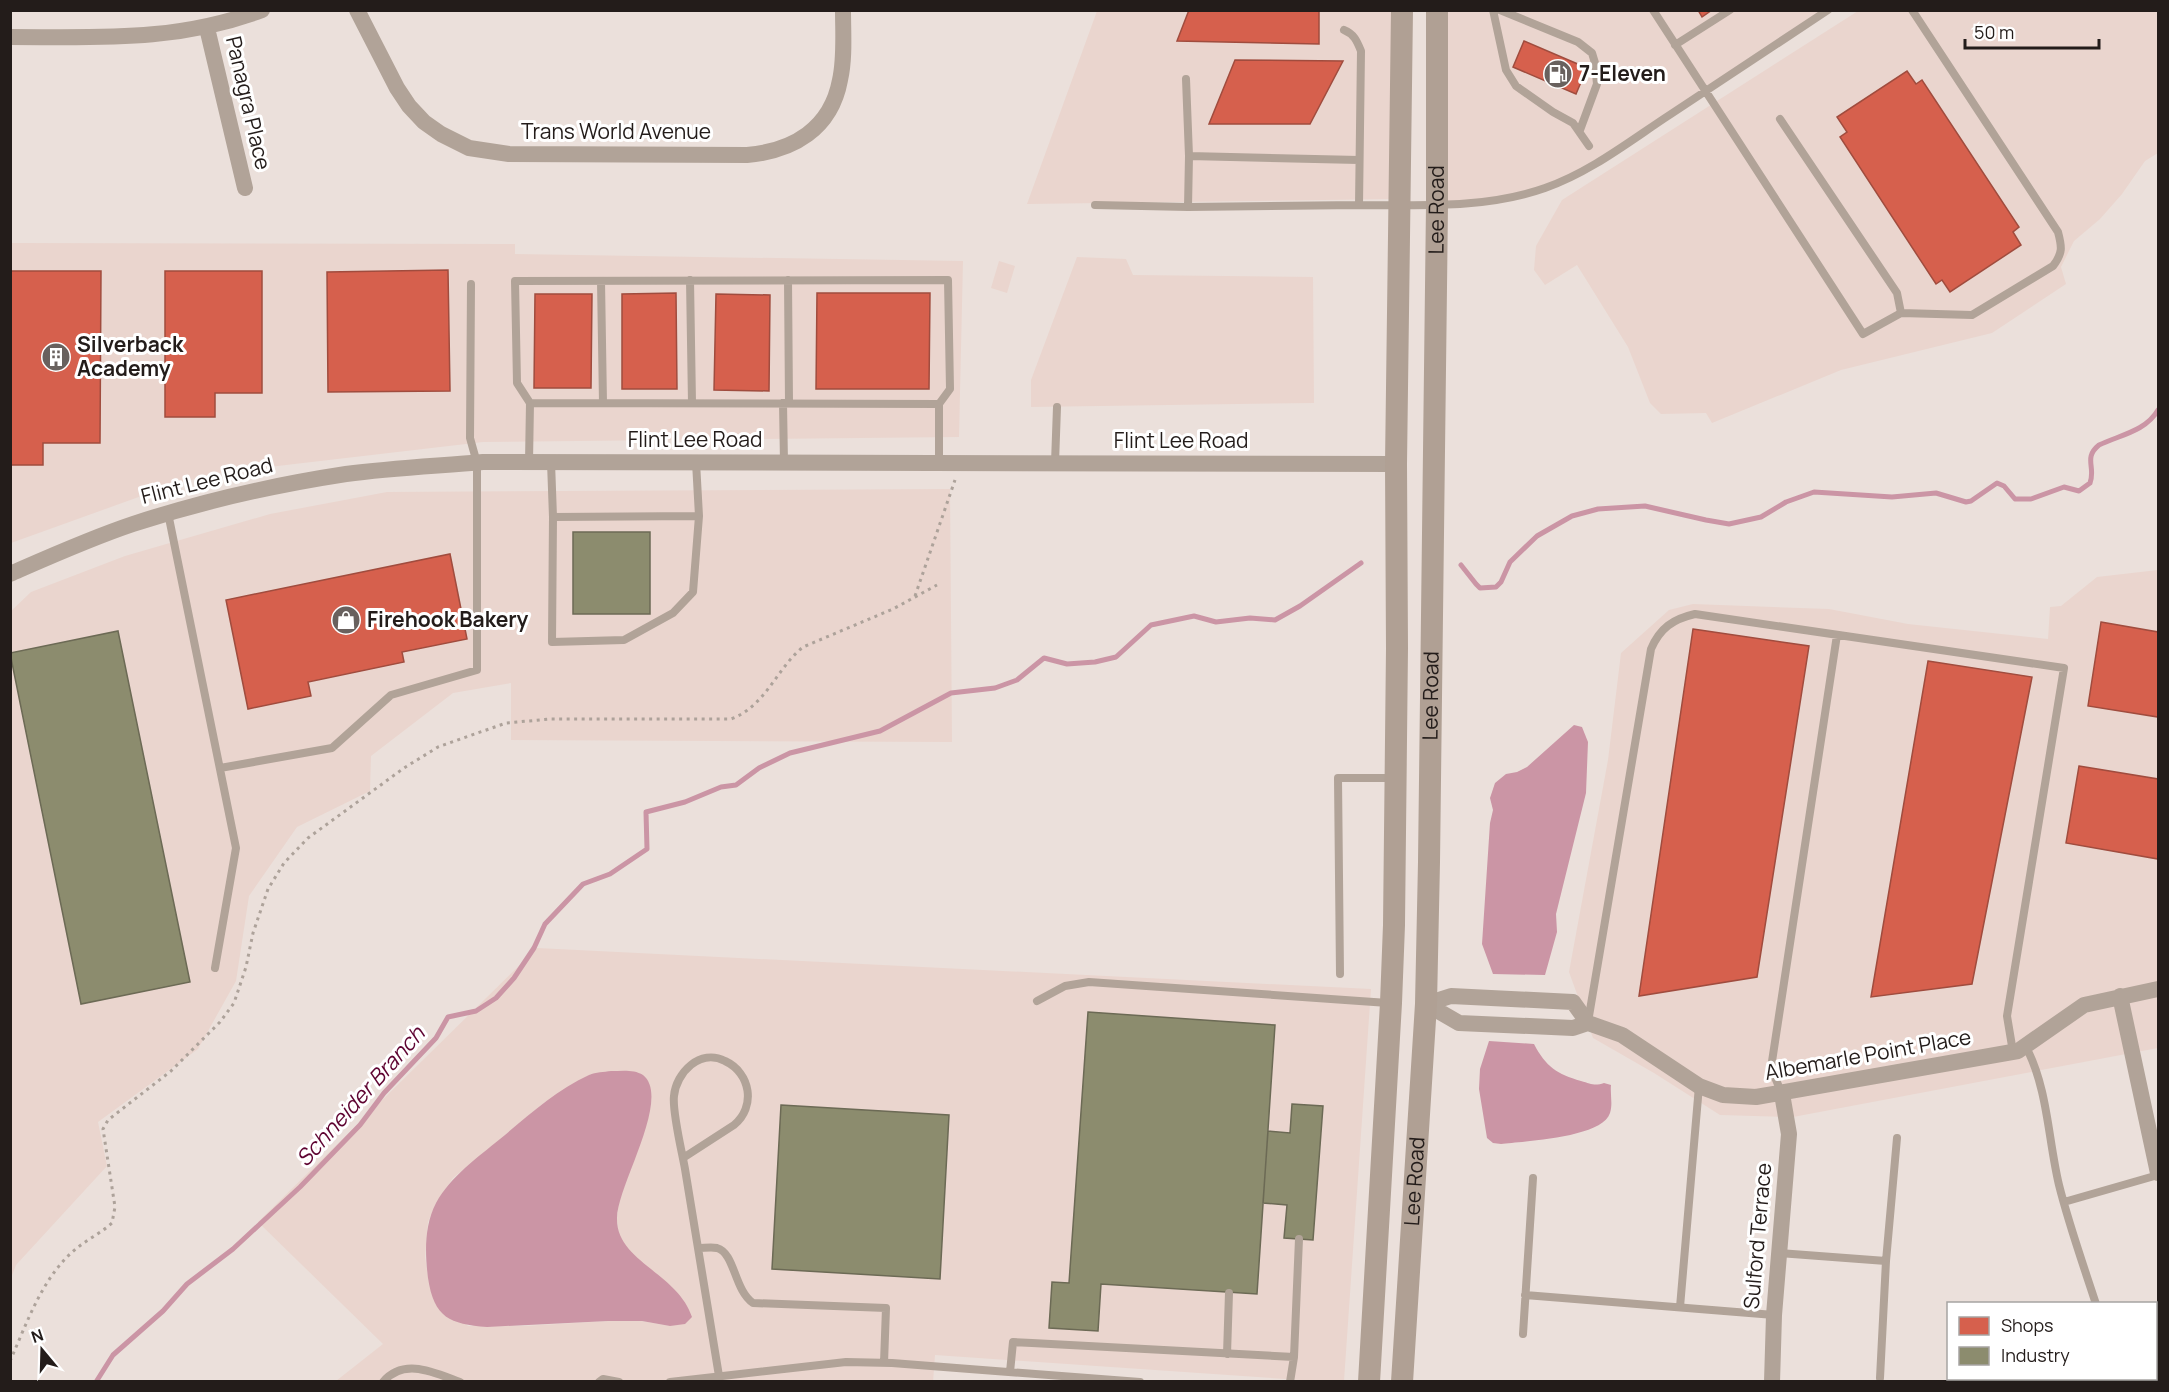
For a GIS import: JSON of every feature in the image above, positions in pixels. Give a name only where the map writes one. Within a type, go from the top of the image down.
[{"type":"street","points":[[10,37],[146,36],[207,28],[262,10]]},
{"type":"street","name":"Trans World Avenue","points":[[357,10],[397,88],[409,106],[424,122],[441,134],[469,148],[509,154],[747,155],[785,148],[815,128],[826,114],[835,98],[840,82],[843,10]]},
{"type":"street","name":"Lee Road","points":[[1369,1382],[1391,1003],[1396,778],[1396,464],[1402,10]]},
{"type":"street","name":"Lee Road","points":[[1402,1382],[1426,1004],[1437,205],[1437,10]]},
{"type":"street","name":"Panagra Place","points":[[207,28],[244,188]]},
{"type":"street","name":"Flint Lee Road","points":[[10,574],[88,540],[168,513],[218,500],[349,474],[438,465],[529,462],[1396,464]]},
{"type":"street","name":"Albemarle Point Place","points":[[1426,1004],[1451,996],[1574,1002],[1588,1023],[1622,1035],[1700,1086],[1723,1095],[1756,1098],[2019,1049],[2084,1005],[2158,989]]},
{"type":"street","points":[[2120,996],[2158,1174]]},
{"type":"street","name":"Albemarle Point Place","points":[[1426,1004],[1459,1023],[1573,1028],[1588,1023]]},
{"type":"street","name":"Sulford Terrace","points":[[1772,1382],[1778,1253],[1789,1134],[1782,1094]]},
{"type":"lane","points":[[1493,10],[1506,70],[1516,86],[1573,123],[1589,146]]},
{"type":"lane","points":[[1500,10],[1578,42],[1592,53],[1597,84],[1580,130]]},
{"type":"lane","points":[[1653,10],[1863,334],[1901,313],[1972,315],[2053,266],[2060,258],[2062,247],[2058,232],[1912,10]]},
{"type":"lane","points":[[1675,45],[1730,10]]},
{"type":"lane","points":[[1095,205],[1188,207],[1437,205],[1480,202],[1520,195],[1570,177],[1612,152],[1828,10]]},
{"type":"lane","points":[[1344,30],[1351,33],[1358,41],[1361,51],[1359,205]]},
{"type":"lane","points":[[1186,79],[1188,207]]},
{"type":"lane","points":[[1780,119],[1897,293],[1901,313]]},
{"type":"lane","points":[[1189,156],[1359,160]]},
{"type":"lane","points":[[690,280],[692,403]]},
{"type":"lane","points":[[784,463],[788,280]]},
{"type":"lane","points":[[529,462],[530,402],[517,383],[515,281],[948,280],[950,389],[939,404],[939,463]]},
{"type":"lane","points":[[601,281],[603,403]]},
{"type":"lane","points":[[220,768],[332,747],[391,694],[477,670],[477,463],[470,438],[471,284]]},
{"type":"lane","points":[[530,402],[939,404]]},
{"type":"lane","points":[[1055,463],[1057,407]]},
{"type":"lane","points":[[552,462],[552,642],[624,640],[673,613],[693,592],[699,516],[696,462]]},
{"type":"lane","points":[[168,513],[236,848],[215,968]]},
{"type":"lane","points":[[553,517],[699,516]]},
{"type":"lane","points":[[1588,1023],[1651,649],[1658,634],[1683,617],[1695,614],[2064,668],[2007,1016],[2019,1049],[2034,1063],[2040,1081],[2064,1202],[2095,1302]]},
{"type":"lane","points":[[1782,1094],[1771,1068],[1838,635]]},
{"type":"lane","points":[[1340,974],[1338,778],[1396,778]]},
{"type":"lane","points":[[1037,1001],[1065,986],[1089,982],[1391,1003]]},
{"type":"lane","points":[[683,1158],[734,1125],[746,1112],[749,1103],[746,1084],[740,1074],[725,1061],[705,1059],[694,1062],[683,1072],[673,1098],[719,1376]]},
{"type":"lane","points":[[1680,1308],[1700,1086]]},
{"type":"lane","points":[[1880,1378],[1886,1261],[1897,1138]]},
{"type":"lane","points":[[2064,1202],[2158,1174]]},
{"type":"lane","points":[[1523,1334],[1533,1178]]},
{"type":"lane","points":[[1290,1382],[1299,1239]]},
{"type":"lane","points":[[698,1248],[718,1248],[727,1254],[740,1288],[753,1303],[886,1308],[884,1363]]},
{"type":"lane","points":[[1778,1253],[1886,1261]]},
{"type":"lane","points":[[1227,1354],[1229,1293]]},
{"type":"lane","points":[[1525,1295],[1774,1315]]},
{"type":"lane","points":[[1010,1372],[1012,1342],[1293,1358]]},
{"type":"lane","points":[[670,1382],[846,1362],[1010,1372],[1065,1379],[1140,1382]]},
{"type":"lane","points":[[383,1382],[390,1373],[420,1368],[460,1382]]},
{"type":"lane","points":[[599,1382],[603,1379],[619,1382]]},
{"type":"path","points":[[915,598],[961,463]]},
{"type":"path","points":[[10,1361],[45,1288],[61,1265],[76,1248],[112,1223],[115,1207],[103,1129],[108,1120],[171,1071],[220,1022],[234,1003],[268,889],[285,863],[308,838],[404,768],[438,747],[506,723],[551,719],[731,719],[743,714],[760,701],[794,655],[803,647],[893,609],[937,585]]},
{"type":"shaded area","points":[[1097,11],[1394,11],[1394,199],[1027,204]]},
{"type":"shaded area","points":[[1437,11],[1828,11],[1570,177],[1519,195],[1437,205]]},
{"type":"shaded area","points":[[1858,11],[2158,11],[2158,153],[2145,161],[2122,194],[2100,219],[2074,241],[2061,267],[2066,284],[1992,333],[1841,370],[1712,423],[1706,413],[1661,414],[1650,403],[1628,347],[1577,265],[1545,285],[1534,270],[1536,246],[1562,200]]},
{"type":"shaded area","points":[[11,243],[515,244],[515,254],[963,261],[959,437],[483,442],[218,473],[172,485],[11,543]]},
{"type":"shaded area","points":[[1077,257],[1126,259],[1133,275],[1313,277],[1314,403],[1031,407],[1031,380]]},
{"type":"shaded area","points":[[999,261],[1015,266],[1007,293],[991,288]]},
{"type":"shaded area","points":[[950,489],[952,742],[511,740],[511,683],[453,693],[371,756],[370,791],[297,827],[249,896],[236,981],[198,1049],[98,1122],[107,1166],[16,1265],[11,1278],[10,612],[31,592],[125,556],[270,514],[387,492]]},
{"type":"shaded area","points":[[2158,570],[2158,1048],[1793,1117],[1720,1115],[1593,1038],[1569,972],[1608,760],[1621,653],[1669,610],[1693,604],[1829,609],[1908,624],[2048,639],[2050,607],[2061,606],[2097,577]]},
{"type":"shaded area","points":[[1574,725],[1582,727],[1588,742],[1586,793],[1556,914],[1557,932],[1545,975],[1493,974],[1482,944],[1490,823],[1493,810],[1490,798],[1495,783],[1506,774],[1527,767]]},
{"type":"shaded area","points":[[537,948],[1371,989],[1344,1381],[1315,1381],[935,1355],[933,1382],[336,1381],[383,1344],[258,1222]],"holes":[[[591,1074],[647,1122],[618,1204],[617,1220],[624,1247],[637,1258],[670,1326],[642,1321],[468,1326],[430,1288],[425,1257],[428,1222],[436,1203],[453,1178],[545,1102]]]},
{"type":"shaded area","points":[[1489,1041],[1534,1044],[1548,1064],[1559,1072],[1590,1084],[1611,1085],[1610,1113],[1604,1121],[1593,1128],[1578,1133],[1561,1137],[1493,1143],[1487,1138],[1479,1089],[1480,1069]]},
{"type":"shaded area","points":[[611,1071],[632,1071],[643,1075],[650,1086],[651,1103],[648,1122],[619,1204],[617,1218],[619,1233],[626,1246],[636,1257],[674,1289],[692,1317],[685,1324],[670,1326],[642,1321],[608,1321],[487,1327],[463,1324],[446,1316],[435,1302],[431,1291],[426,1259],[429,1221],[442,1193],[474,1160],[554,1096],[589,1075]]},
{"type":"building: Shops","points":[[1189,10],[1319,10],[1319,44],[1177,41]]},
{"type":"building: Shops","points":[[1698,10],[1712,10],[1702,17]]},
{"type":"building: Shops","points":[[1524,41],[1587,68],[1576,94],[1513,67]]},
{"type":"building: Shops","points":[[1235,60],[1343,61],[1310,124],[1209,124]]},
{"type":"building: Shops","points":[[1907,71],[1916,84],[1922,80],[2019,227],[2013,232],[2021,245],[1950,292],[1942,280],[1936,284],[1840,137],[1847,132],[1837,117]]},
{"type":"building: Shops","points":[[448,270],[450,391],[328,392],[327,272]]},
{"type":"building: Shops","name":"Silverback Academy","points":[[10,271],[101,271],[100,443],[43,443],[43,465],[10,465]]},
{"type":"building: Shops","points":[[165,271],[262,271],[262,393],[215,393],[215,417],[165,417]]},
{"type":"building: Shops","points":[[676,293],[677,389],[622,389],[622,294]]},
{"type":"building: Shops","points":[[817,293],[930,293],[929,389],[816,389]]},
{"type":"building: Shops","points":[[535,294],[592,294],[591,388],[534,388]]},
{"type":"building: Shops","points":[[716,294],[770,295],[769,391],[714,390]]},
{"type":"building: Shops","name":"Firehook Bakery","points":[[450,554],[467,639],[402,652],[404,662],[308,682],[311,696],[248,709],[226,600]]},
{"type":"building: Shops","points":[[2101,622],[2158,632],[2158,717],[2088,706]]},
{"type":"building: Shops","points":[[1693,629],[1809,646],[1757,977],[1639,996]]},
{"type":"building: Shops","points":[[1928,661],[2032,677],[1972,984],[1871,997]]},
{"type":"building: Shops","points":[[2079,766],[2158,779],[2158,859],[2066,843]]},
{"type":"building: Industry","points":[[573,532],[650,532],[650,614],[573,614]]},
{"type":"building: Industry","points":[[118,631],[190,982],[81,1004],[10,653]]},
{"type":"building: Industry","points":[[1088,1012],[1275,1025],[1257,1294],[1101,1284],[1098,1331],[1049,1328],[1052,1282],[1069,1283]]},
{"type":"building: Industry","points":[[1292,1104],[1323,1106],[1313,1240],[1284,1238],[1287,1205],[1263,1203],[1268,1131],[1290,1133]]},
{"type":"building: Industry","points":[[781,1105],[949,1115],[940,1279],[772,1269]]},
{"type":"waterway","points":[[1461,565],[1480,588],[1496,587],[1501,582],[1510,562],[1537,536],[1572,516],[1598,509],[1645,506],[1729,524],[1761,517],[1786,502],[1814,492],[1892,497],[1936,493],[1966,502],[1997,483],[2004,486],[2015,499],[2031,499],[2064,487],[2079,491],[2090,483],[2091,459],[2094,450],[2099,445],[2140,428],[2158,410]]},
{"type":"waterway","name":"Schneider Branch","points":[[96,1382],[113,1355],[163,1311],[187,1284],[233,1249],[300,1187],[360,1125],[384,1093],[436,1038],[448,1017],[476,1011],[496,998],[514,978],[534,948],[545,924],[583,884],[610,874],[647,849],[646,812],[685,802],[721,787],[736,785],[759,768],[790,753],[880,731],[951,693],[995,688],[1017,680],[1044,658],[1067,664],[1095,662],[1116,657],[1151,625],[1194,616],[1216,622],[1250,618],[1275,620],[1300,606],[1361,563]]},
{"type":"place","name":"7-Eleven","points":[[1558,74]]},
{"type":"place","name":"Silverback Academy","points":[[56,357]]},
{"type":"place","name":"Firehook Bakery","points":[[346,620]]}]
